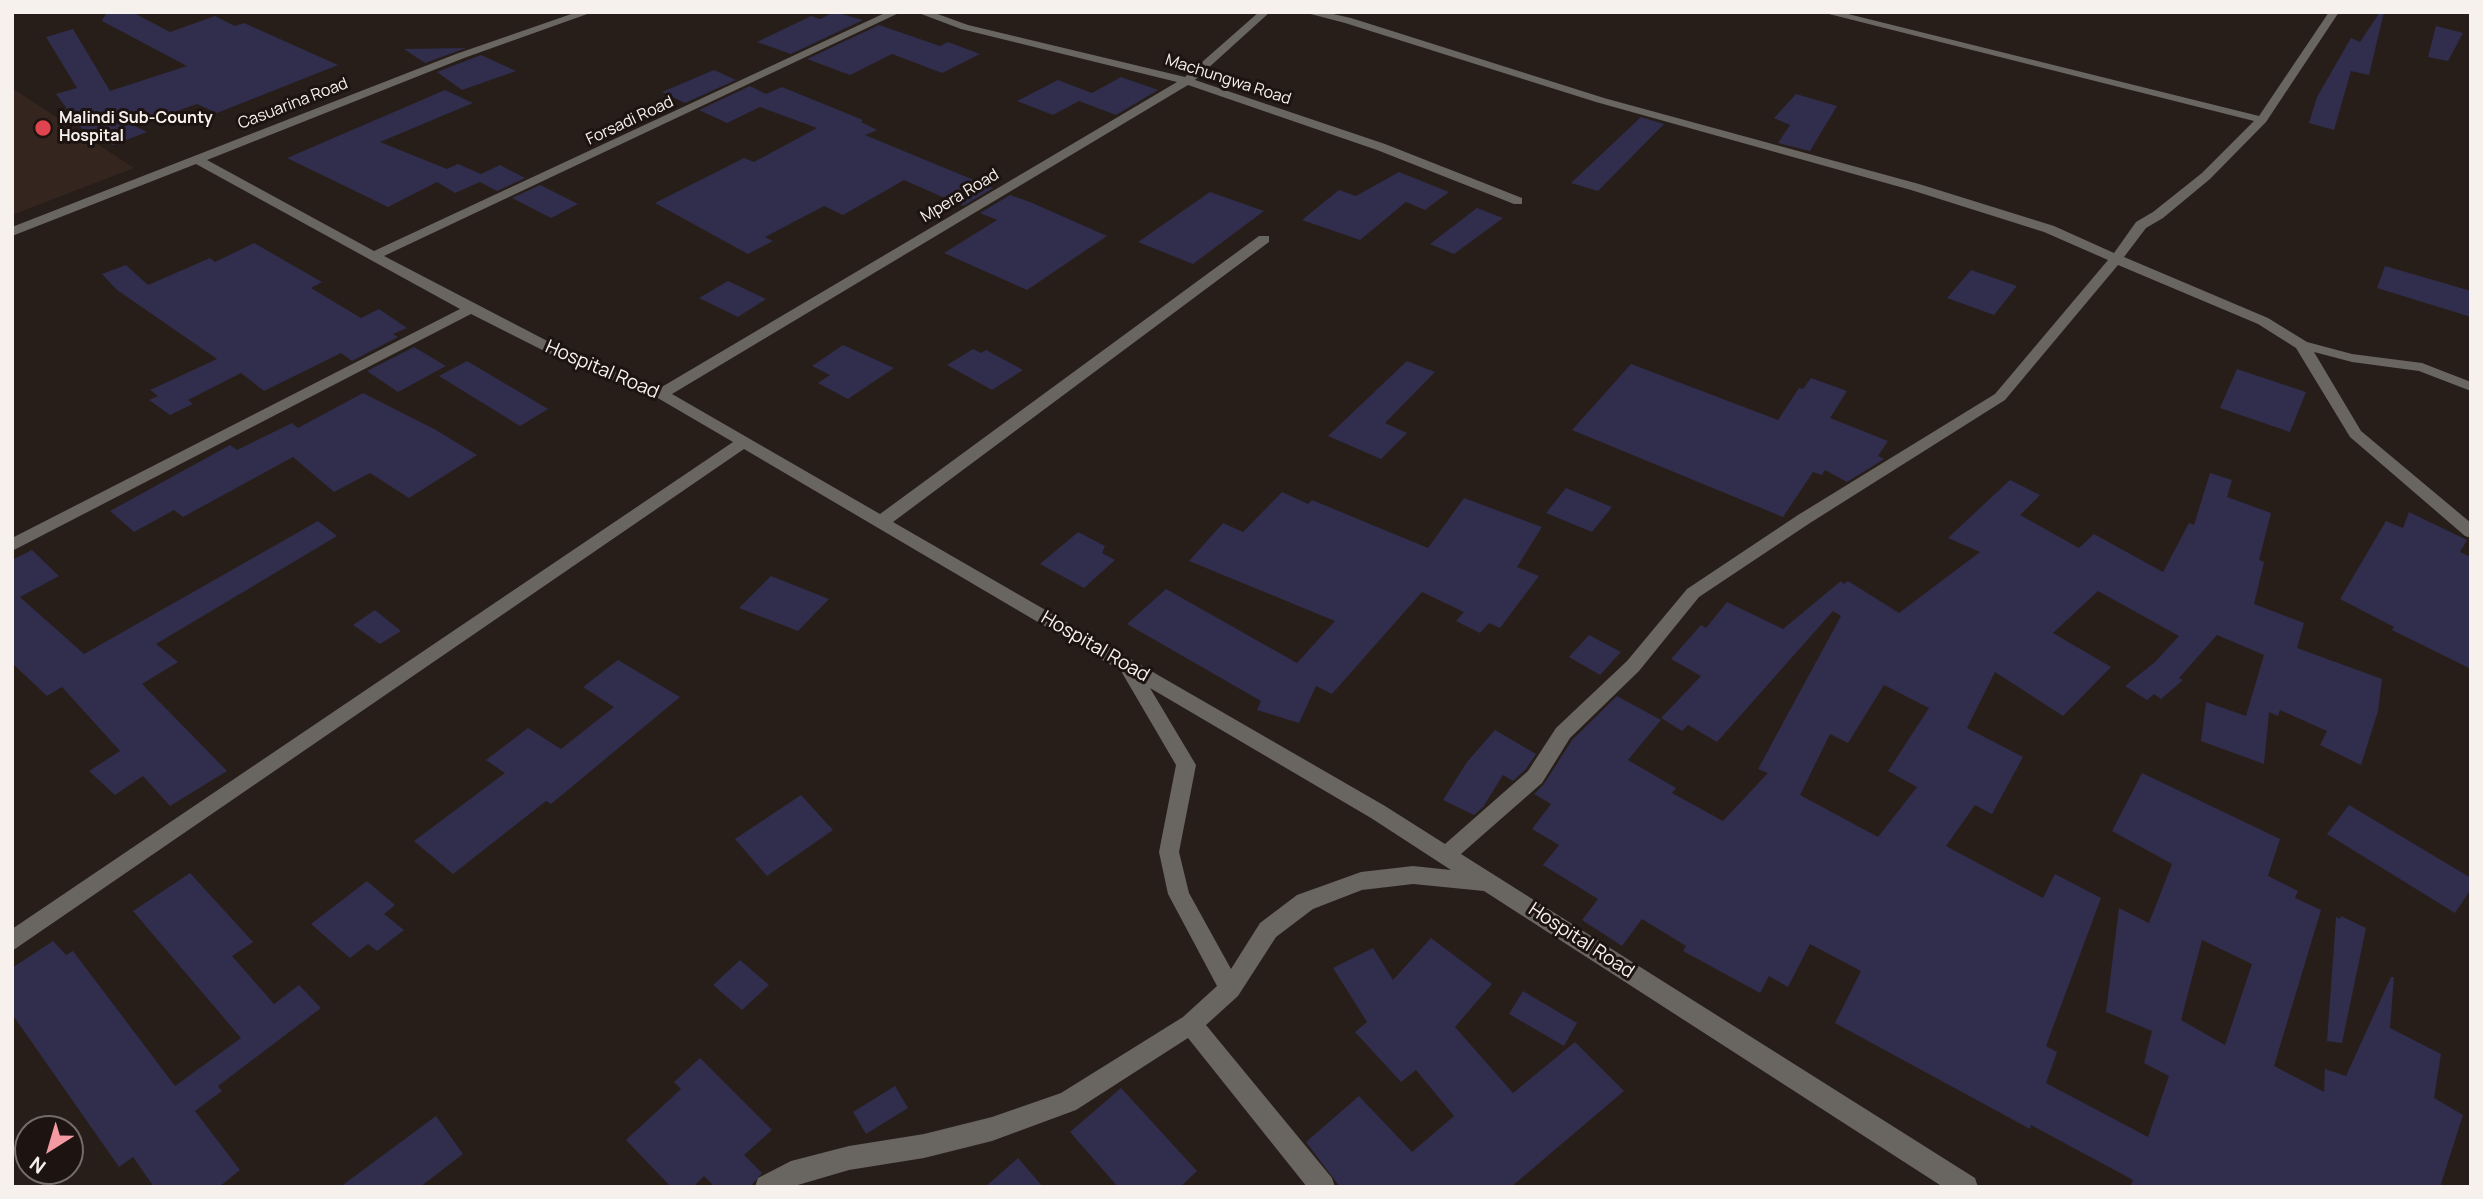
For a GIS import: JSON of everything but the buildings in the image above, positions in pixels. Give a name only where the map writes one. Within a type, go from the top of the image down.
[{"type":"street","name":"Casuarina Road","points":[[12,232],[460,56],[588,12]]},
{"type":"street","name":"Forsadi Road","points":[[376,255],[896,12]]},
{"type":"street","name":"Machungwa Road","points":[[920,12],[965,27],[1187,81],[1381,147],[1518,201]]},
{"type":"street","name":"Mpera Road","points":[[661,394],[1187,81],[1265,12]]},
{"type":"street","points":[[1308,12],[1347,20],[1600,100],[1927,191],[2049,229],[2263,321],[2302,345],[2352,358],[2422,368],[2471,387]]},
{"type":"street","points":[[1826,12],[2262,120]]},
{"type":"street","points":[[1446,855],[1535,777],[1563,733],[1633,666],[1693,593],[2000,397],[2116,260],[2141,225],[2158,215],[2206,176],[2262,120],[2334,12]]},
{"type":"street","name":"Hospital Road","points":[[196,159],[471,309],[575,361],[661,394],[744,442],[1446,855],[1966,1187]]},
{"type":"street","points":[[881,522],[1264,240]]},
{"type":"street","points":[[12,545],[471,309]]},
{"type":"street","points":[[2302,345],[2355,434],[2471,532]]},
{"type":"street","points":[[12,941],[744,442]]},
{"type":"street","points":[[1128,666],[1186,765],[1169,852],[1180,894],[1230,989]]},
{"type":"street","points":[[767,1187],[791,1173],[849,1158],[924,1146],[978,1133],[1068,1102],[1191,1024],[1230,989],[1268,930],[1305,902],[1361,881],[1413,875],[1489,882]]},
{"type":"street","points":[[1191,1024],[1322,1187]]},
{"type":"shaded area","name":"Malindi Sub-County Hospital","points":[[12,88],[134,168],[12,215]]},
{"type":"place","name":"Malindi Sub-County Hospital","points":[[43,128]]}]
